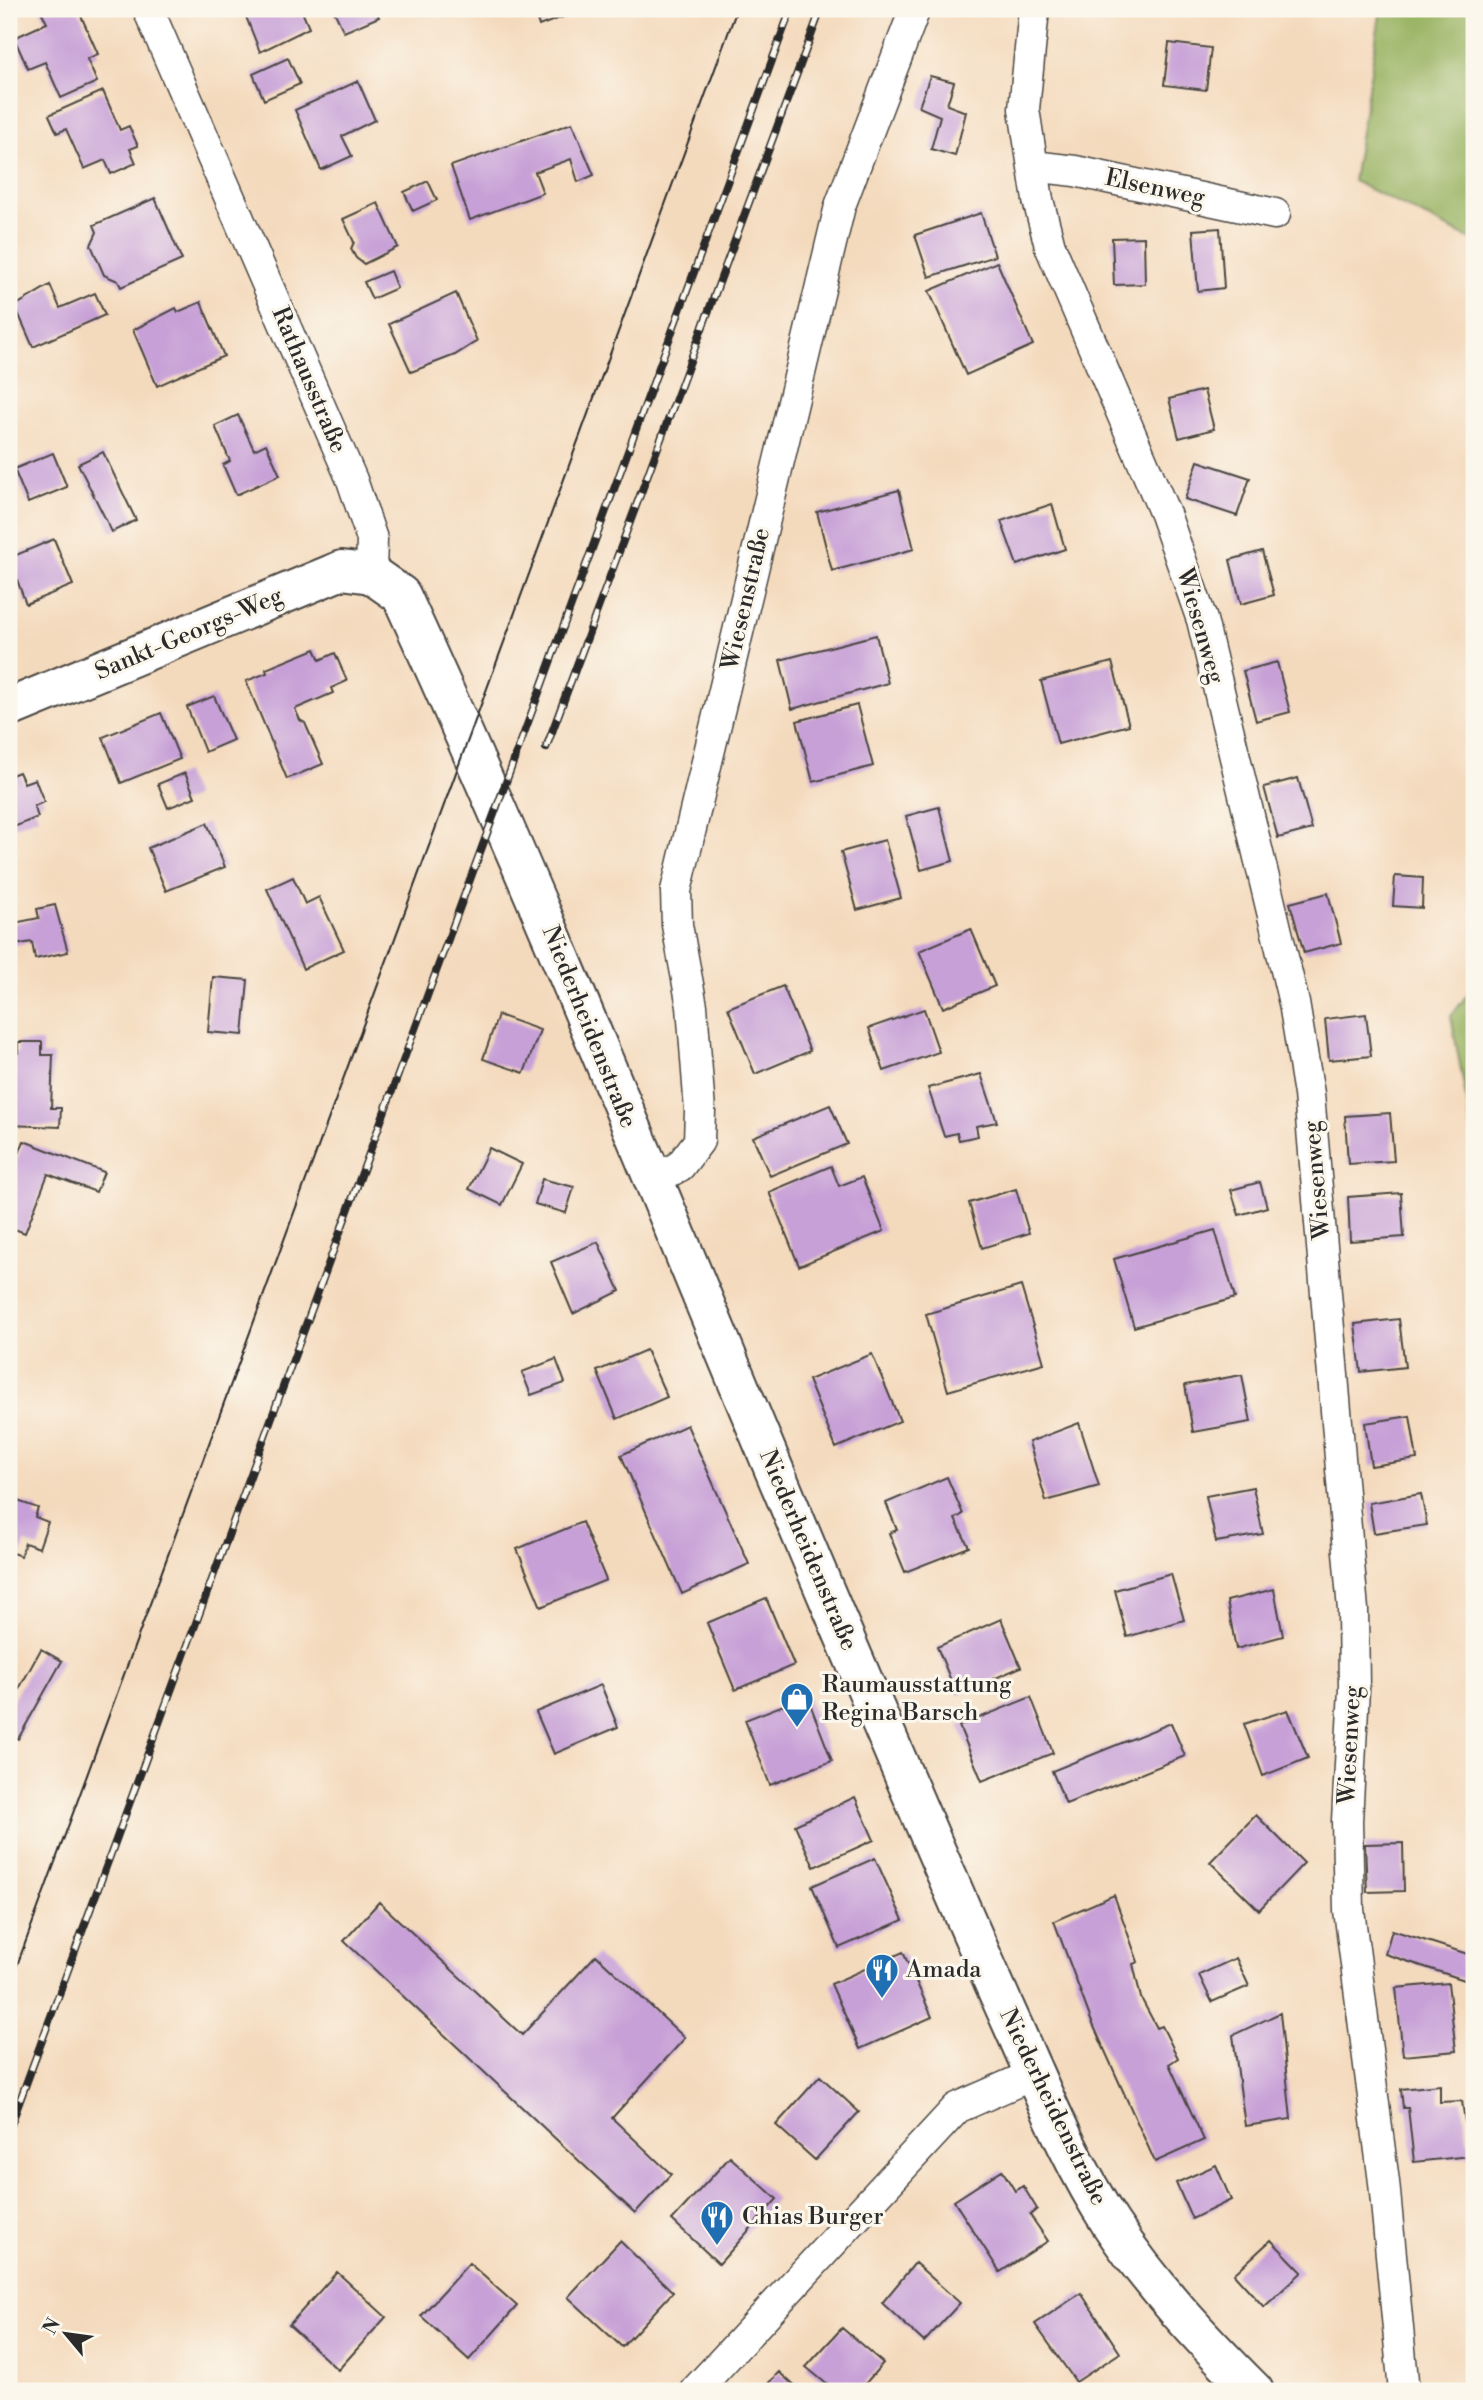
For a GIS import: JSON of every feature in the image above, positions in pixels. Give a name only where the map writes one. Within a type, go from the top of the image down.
[{"type":"street","name":"Rathausstraße","points":[[148,9],[352,480],[372,539],[371,574]]},
{"type":"street","name":"Wiesenstraße","points":[[652,1181],[680,1166],[699,1141],[700,1111],[693,1019],[677,925],[676,891],[840,206],[915,9]]},
{"type":"street","name":"Wiesenweg","points":[[1034,9],[1024,109],[1049,246],[1165,514],[1202,620],[1296,1016],[1310,1107],[1353,1610],[1354,1689],[1347,1821],[1349,1910],[1384,2182],[1404,2391]]},
{"type":"street","name":"Elsenweg","points":[[1033,166],[1075,171],[1275,214]]},
{"type":"street","name":"Sankt-Georgs-Weg","points":[[9,708],[342,570],[371,574]]},
{"type":"street","name":"Niederheidenstraße","points":[[371,574],[401,595],[469,743],[848,1644],[1034,2074],[1083,2178],[1112,2225],[1151,2279],[1200,2338],[1254,2391]]},
{"type":"street","points":[[695,2391],[957,2108],[1034,2074]]},
{"type":"green space","points":[[1381,9],[1474,9],[1474,241],[1353,181]]},
{"type":"green space","points":[[1474,986],[1474,1141],[1451,1016]]},
{"type":"building","points":[[40,9],[78,9],[98,54],[87,59],[97,82],[61,98],[45,62],[28,69],[14,38],[47,23]]},
{"type":"building","points":[[243,9],[301,9],[309,28],[260,52]]},
{"type":"building","points":[[333,9],[375,9],[379,17],[344,32]]},
{"type":"building","points":[[534,9],[584,9],[539,26]]},
{"type":"building","points":[[1169,43],[1211,48],[1206,90],[1164,85]]},
{"type":"building","points":[[288,58],[300,84],[264,100],[253,74]]},
{"type":"building","points":[[930,76],[954,82],[947,105],[966,112],[955,156],[931,149],[940,116],[919,107]]},
{"type":"building","points":[[358,81],[375,120],[342,136],[352,156],[321,170],[295,110]]},
{"type":"building","points":[[103,91],[120,130],[129,126],[138,146],[130,149],[136,163],[111,174],[105,160],[84,169],[66,129],[57,133],[49,115]]},
{"type":"building","points":[[572,123],[594,175],[578,182],[571,159],[535,172],[543,193],[470,220],[451,166]]},
{"type":"building","points":[[428,181],[437,200],[413,211],[404,192]]},
{"type":"building","points":[[155,198],[182,260],[121,287],[118,281],[104,275],[91,245],[97,232],[94,225]]},
{"type":"building","points":[[378,203],[398,247],[364,264],[356,258],[351,249],[354,242],[343,219]]},
{"type":"building","points":[[981,213],[995,256],[929,277],[915,235]]},
{"type":"building","points":[[1220,228],[1224,288],[1198,291],[1193,230]]},
{"type":"building","points":[[1144,237],[1145,284],[1114,285],[1112,238]]},
{"type":"building","points":[[997,262],[1033,345],[966,375],[929,291]]},
{"type":"building","points":[[390,271],[397,288],[372,299],[364,282]]},
{"type":"building","points":[[50,285],[60,308],[95,293],[105,315],[33,347],[15,306]]},
{"type":"building","points":[[456,293],[477,341],[455,355],[411,372],[389,324]]},
{"type":"building","points":[[201,302],[224,356],[157,386],[133,330],[176,308],[178,312]]},
{"type":"building","points":[[1204,390],[1214,429],[1179,438],[1169,399]]},
{"type":"building","points":[[238,415],[254,450],[266,444],[280,475],[236,495],[223,465],[230,461],[215,426]]},
{"type":"building","points":[[103,452],[136,520],[112,532],[78,464]]},
{"type":"building","points":[[53,453],[67,487],[28,503],[14,469]]},
{"type":"building","points":[[1198,461],[1250,478],[1237,516],[1185,499]]},
{"type":"building","points":[[899,490],[914,549],[832,571],[817,512]]},
{"type":"building","points":[[1052,504],[1065,549],[1017,565],[1001,521]]},
{"type":"building","points":[[54,539],[73,585],[26,604],[9,558]]},
{"type":"building","points":[[1262,551],[1274,595],[1241,604],[1230,560]]},
{"type":"building","points":[[876,635],[888,683],[792,709],[780,660]]},
{"type":"building","points":[[315,649],[320,660],[335,653],[347,681],[331,688],[333,693],[295,709],[300,720],[305,723],[323,764],[287,779],[246,681],[267,673],[266,669]]},
{"type":"building","points":[[1112,662],[1129,725],[1058,744],[1041,681]]},
{"type":"building","points":[[1277,662],[1290,712],[1256,721],[1243,671]]},
{"type":"building","points":[[214,696],[233,740],[205,752],[187,707]]},
{"type":"building","points":[[857,705],[873,766],[813,782],[797,721]]},
{"type":"building","points":[[161,713],[180,759],[121,783],[103,737]]},
{"type":"building","points":[[19,772],[24,783],[35,779],[44,802],[34,806],[38,817],[9,829],[9,776]]},
{"type":"building","points":[[185,773],[195,797],[168,808],[158,784]]},
{"type":"building","points":[[1298,778],[1312,829],[1278,838],[1264,787]]},
{"type":"building","points":[[939,807],[953,861],[921,870],[906,816]]},
{"type":"building","points":[[207,823],[225,867],[166,891],[148,848]]},
{"type":"building","points":[[885,840],[901,898],[857,910],[841,852]]},
{"type":"building","points":[[1395,876],[1423,878],[1422,908],[1393,906]]},
{"type":"building","points":[[293,877],[305,904],[319,897],[344,950],[303,969],[267,889]]},
{"type":"building","points":[[1328,893],[1341,943],[1304,953],[1290,903]]},
{"type":"building","points":[[55,905],[68,952],[35,959],[32,942],[9,946],[9,924],[39,918],[37,909]]},
{"type":"building","points":[[971,929],[995,986],[943,1008],[919,951]]},
{"type":"building","points":[[213,977],[248,980],[243,1035],[208,1032]]},
{"type":"building","points":[[783,986],[810,1051],[755,1074],[728,1008]]},
{"type":"building","points":[[924,1009],[939,1052],[884,1071],[869,1028]]},
{"type":"building","points":[[1366,1014],[1371,1056],[1329,1060],[1325,1019]]},
{"type":"building","points":[[498,1015],[540,1030],[524,1073],[483,1059]]},
{"type":"building","points":[[18,1042],[42,1042],[42,1055],[53,1055],[51,1108],[61,1108],[60,1127],[9,1125],[9,1053],[18,1053]]},
{"type":"building","points":[[981,1074],[997,1122],[976,1126],[978,1136],[959,1140],[957,1133],[944,1136],[928,1088]]},
{"type":"building","points":[[830,1105],[847,1144],[770,1176],[753,1137]]},
{"type":"building","points":[[1390,1113],[1394,1161],[1348,1164],[1345,1116]]},
{"type":"building","points":[[24,1141],[104,1172],[96,1192],[48,1174],[25,1233],[9,1227],[9,1159],[16,1161]]},
{"type":"building","points":[[489,1148],[522,1164],[502,1205],[469,1189]]},
{"type":"building","points":[[831,1166],[839,1186],[862,1177],[884,1231],[799,1266],[769,1192]]},
{"type":"building","points":[[542,1179],[574,1187],[566,1213],[535,1204]]},
{"type":"building","points":[[1260,1182],[1267,1207],[1239,1215],[1231,1190]]},
{"type":"building","points":[[1016,1189],[1029,1233],[982,1248],[969,1203]]},
{"type":"building","points":[[1401,1193],[1404,1237],[1350,1241],[1348,1197]]},
{"type":"building","points":[[1215,1230],[1235,1298],[1134,1327],[1114,1259]]},
{"type":"building","points":[[598,1242],[620,1291],[573,1314],[551,1262]]},
{"type":"building","points":[[1021,1286],[1044,1363],[948,1391],[926,1314]]},
{"type":"building","points":[[1399,1319],[1405,1367],[1361,1372],[1355,1324]]},
{"type":"building","points":[[646,1350],[667,1397],[617,1419],[597,1371]]},
{"type":"building","points":[[872,1354],[900,1421],[836,1448],[808,1380]]},
{"type":"building","points":[[556,1359],[565,1383],[531,1395],[522,1372]]},
{"type":"building","points":[[1242,1375],[1251,1422],[1193,1432],[1185,1385]]},
{"type":"building","points":[[1410,1416],[1417,1459],[1371,1466],[1365,1423]]},
{"type":"building","points":[[1079,1423],[1099,1486],[1046,1501],[1029,1442]]},
{"type":"building","points":[[687,1425],[749,1564],[682,1594],[621,1455]]},
{"type":"building","points":[[947,1477],[963,1514],[955,1519],[969,1547],[905,1572],[889,1533],[897,1530],[886,1503]]},
{"type":"building","points":[[1253,1487],[1263,1534],[1216,1542],[1206,1496]]},
{"type":"building","points":[[1421,1494],[1427,1525],[1374,1533],[1369,1503]]},
{"type":"building","points":[[9,1498],[38,1508],[35,1517],[48,1522],[39,1548],[25,1543],[21,1556],[9,1552]]},
{"type":"building","points":[[582,1522],[606,1580],[541,1607],[517,1549]]},
{"type":"building","points":[[1171,1574],[1184,1620],[1127,1637],[1115,1590]]},
{"type":"building","points":[[1274,1589],[1283,1636],[1236,1649],[1227,1601]]},
{"type":"building","points":[[766,1598],[794,1665],[735,1690],[707,1623]]},
{"type":"building","points":[[1001,1619],[1021,1667],[957,1695],[937,1647]]},
{"type":"building","points":[[41,1649],[62,1661],[18,1739],[9,1734],[9,1707]]},
{"type":"building","points":[[601,1685],[618,1727],[554,1754],[536,1712]]},
{"type":"building","points":[[807,1696],[832,1761],[770,1785],[745,1720]]},
{"type":"building","points":[[1031,1697],[1053,1753],[982,1781],[959,1726]]},
{"type":"building","points":[[1288,1710],[1308,1758],[1263,1776],[1244,1724]]},
{"type":"building","points":[[1171,1723],[1185,1756],[1066,1804],[1052,1771]]},
{"type":"building","points":[[855,1797],[874,1840],[814,1867],[795,1825]]},
{"type":"building","points":[[1256,1815],[1304,1863],[1259,1910],[1210,1862]]},
{"type":"building","points":[[1403,1843],[1404,1891],[1367,1892],[1365,1844]]},
{"type":"building","points":[[875,1858],[903,1920],[839,1948],[812,1886]]},
{"type":"building","points":[[1114,1895],[1138,1962],[1133,1964],[1141,1998],[1157,2028],[1162,2026],[1178,2058],[1169,2064],[1204,2140],[1155,2162],[1091,2020],[1054,1921]]},
{"type":"building","points":[[379,1902],[522,2035],[596,1955],[685,2038],[612,2118],[671,2174],[635,2213],[344,1941]]},
{"type":"building","points":[[1392,1930],[1474,1956],[1474,1983],[1385,1954]]},
{"type":"building","name":"Amada","points":[[903,1952],[932,2017],[860,2049],[831,1984]]},
{"type":"building","points":[[1236,1958],[1249,1986],[1212,2002],[1199,1975]]},
{"type":"building","points":[[1448,1983],[1456,2051],[1403,2056],[1396,1988]]},
{"type":"building","points":[[1280,2013],[1291,2119],[1245,2126],[1233,2035]]},
{"type":"building","points":[[820,2076],[859,2112],[815,2160],[776,2125]]},
{"type":"building","points":[[1440,2085],[1440,2102],[1462,2101],[1470,2156],[1414,2162],[1408,2108],[1403,2108],[1401,2089]]},
{"type":"building","points":[[730,2157],[777,2199],[719,2264],[672,2220]]},
{"type":"building","points":[[1216,2165],[1231,2200],[1192,2219],[1176,2183]]},
{"type":"building","points":[[1002,2170],[1015,2191],[1023,2186],[1037,2209],[1030,2215],[1048,2241],[1000,2272],[954,2201]]},
{"type":"building","points":[[1271,2240],[1302,2272],[1264,2307],[1234,2274]]},
{"type":"building","points":[[620,2241],[673,2292],[622,2347],[568,2297]]},
{"type":"building","points":[[469,2263],[517,2306],[469,2360],[421,2316]]},
{"type":"building","points":[[915,2263],[960,2303],[924,2342],[882,2303]]},
{"type":"building","points":[[337,2272],[386,2317],[338,2370],[289,2325]]},
{"type":"building","points":[[1081,2293],[1120,2353],[1076,2382],[1035,2324]]},
{"type":"building","points":[[842,2328],[883,2363],[859,2391],[835,2391],[806,2367]]},
{"type":"building","points":[[779,2372],[800,2391],[761,2391]]},
{"type":"tram line","points":[[9,1987],[737,9]]},
{"type":"railway","points":[[9,2130],[791,9]]},
{"type":"railway","points":[[546,748],[821,9]]},
{"type":"place","name":"Raumausstattung Regina Barsch","points":[[797,1729]]},
{"type":"place","name":"Amada","points":[[882,2000]]},
{"type":"place","name":"Chias Burger","points":[[717,2247]]}]
